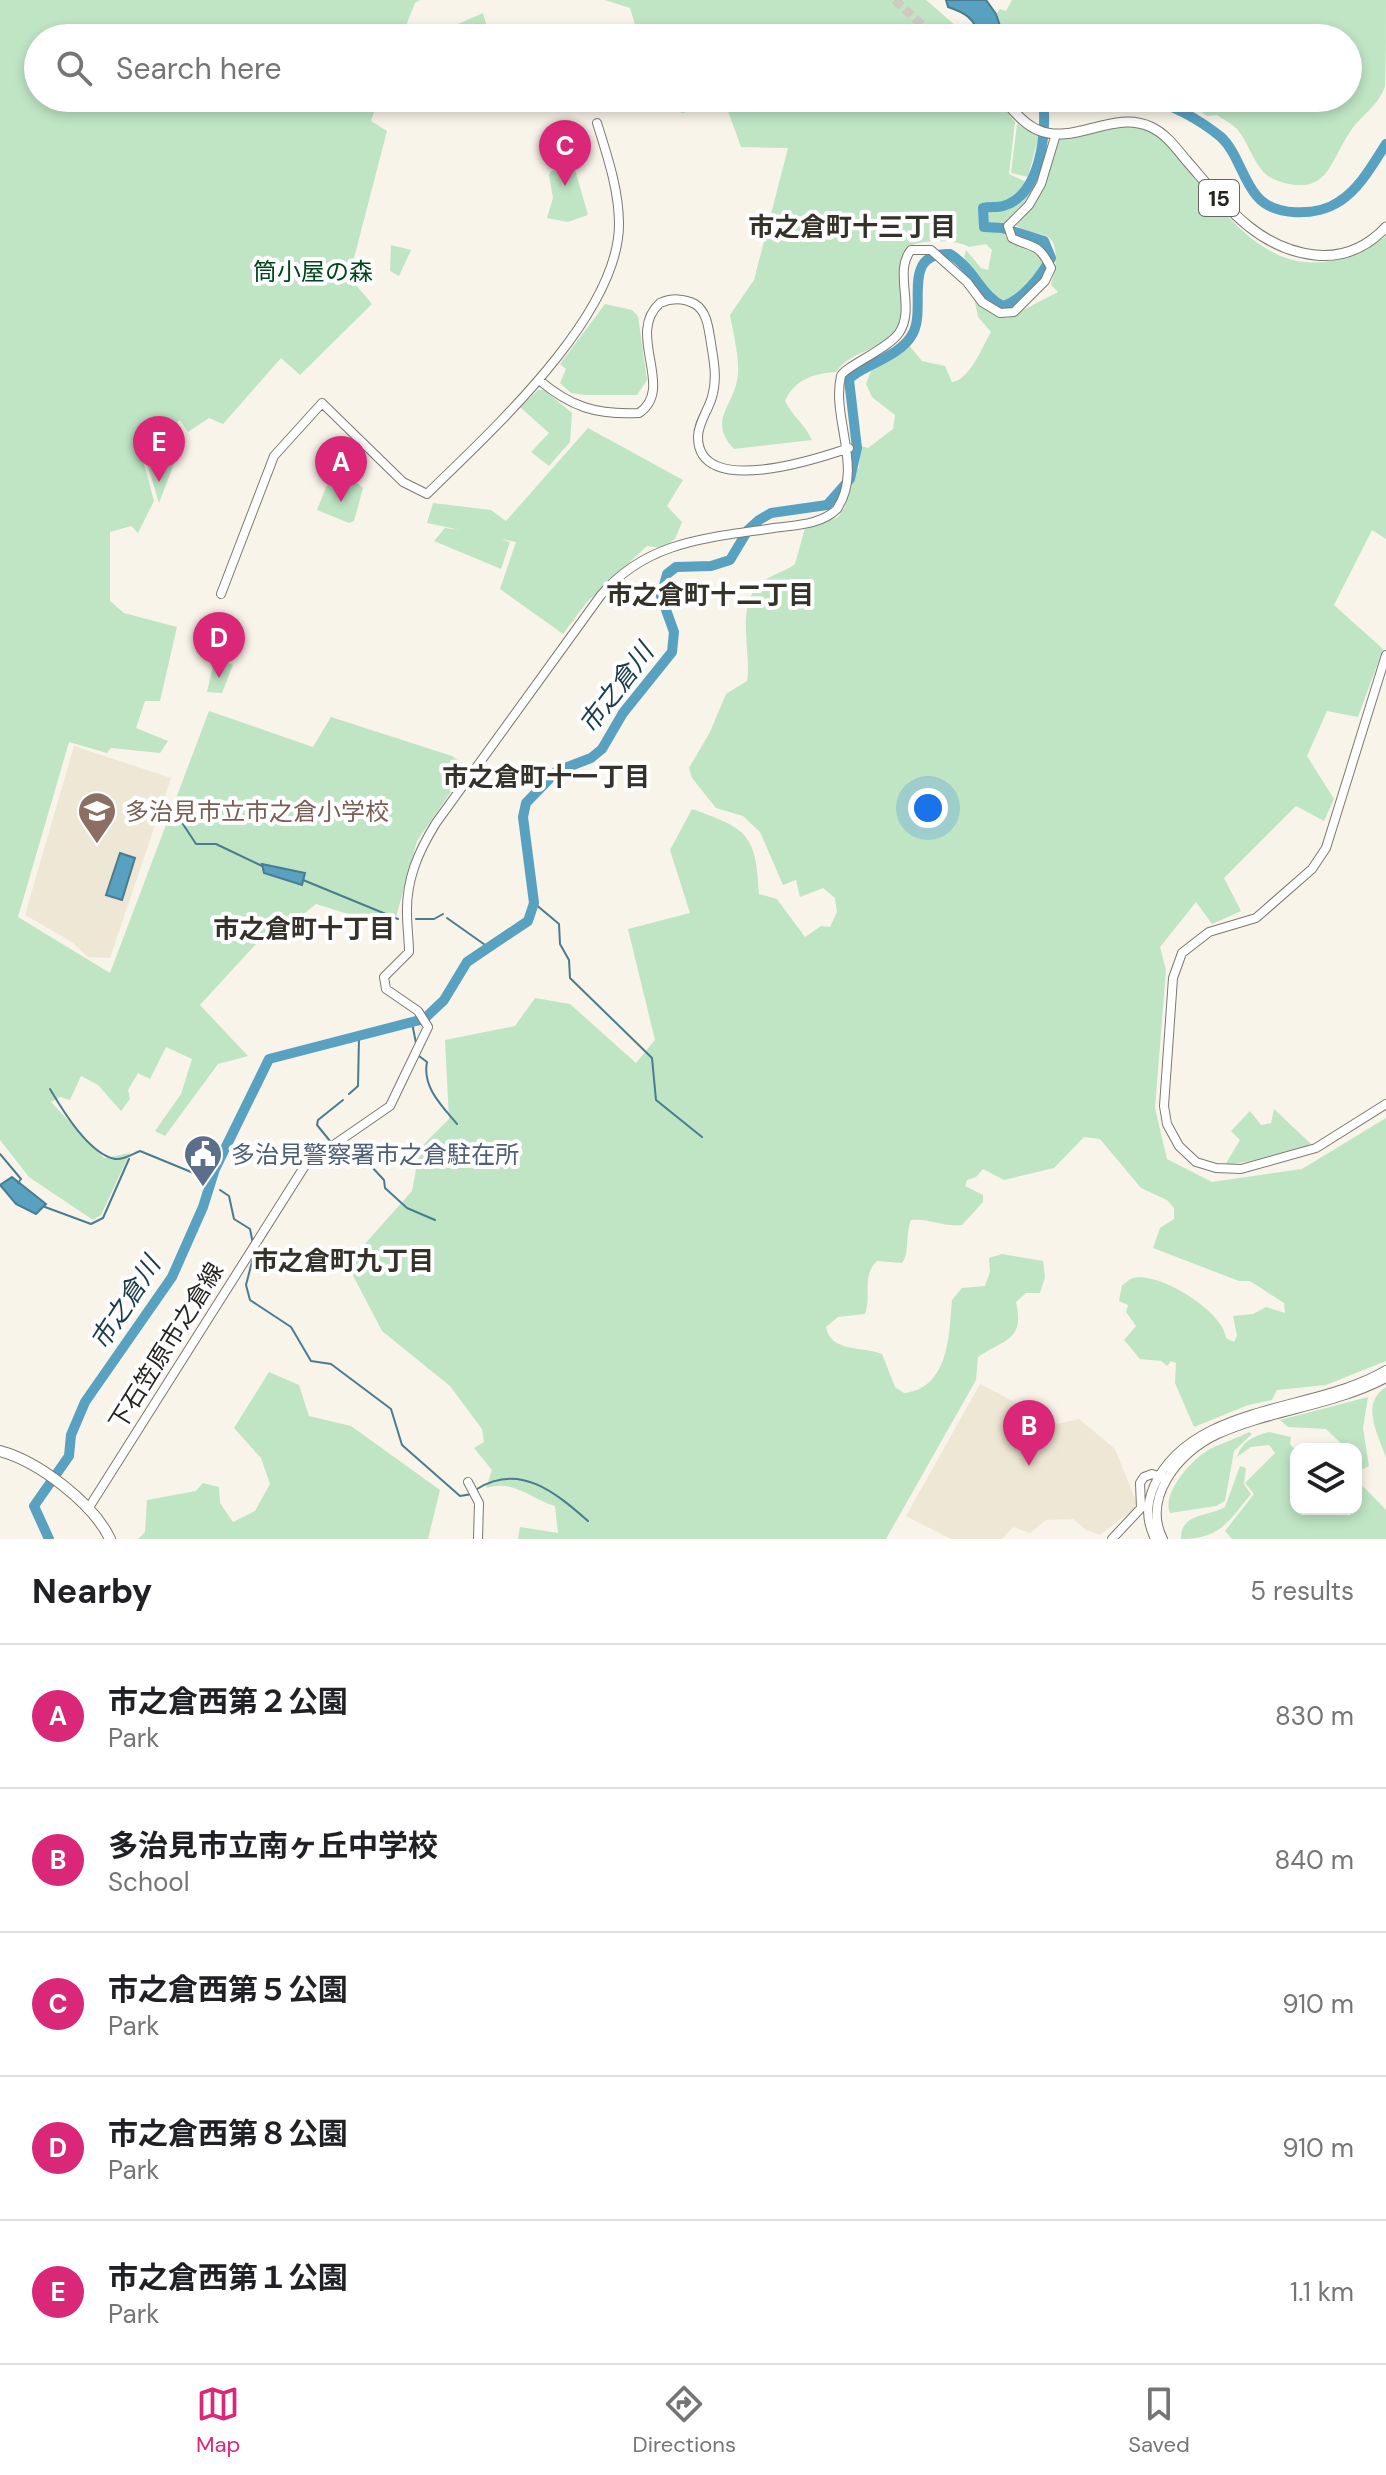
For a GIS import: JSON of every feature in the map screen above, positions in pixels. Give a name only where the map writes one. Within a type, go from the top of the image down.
[{"type":"highway","points":[[0,1451],[26,1459],[50,1477],[101,1521],[110,1539]]},
{"type":"main road","name":"15","points":[[1017,112],[1038,130],[1053,134],[1122,121],[1148,126],[1165,136],[1236,216],[1266,240],[1292,252],[1323,256],[1347,252],[1367,244],[1386,227]]},
{"type":"street","points":[[221,594],[274,456],[322,403],[403,482],[427,494],[539,380],[595,304],[616,254],[619,225],[616,195],[597,123]]},
{"type":"street","name":"下石笠原市之倉線","points":[[88,1509],[311,1159],[375,1119],[390,1106],[427,1024],[418,1011],[386,989],[384,977],[409,952],[407,914],[411,878],[416,859],[436,823],[613,581],[638,561],[668,547],[806,524],[831,515],[842,503],[849,448],[841,405],[843,372],[879,353],[897,336],[904,324],[907,304],[906,256],[917,247],[931,250],[967,282],[982,302],[992,310],[1007,313],[1014,312],[1045,281],[1051,268],[1046,257],[1038,247],[1012,238],[1008,226],[1029,205],[1041,184],[1053,134]]},
{"type":"street","points":[[539,380],[558,396],[580,407],[639,413],[653,399],[654,390],[646,340],[648,320],[660,303],[681,299],[695,304],[708,324],[714,388],[698,434],[699,445],[709,460],[718,467],[735,469],[781,468],[849,448]]},
{"type":"street","points":[[1386,655],[1326,848],[1312,869],[1256,918],[1209,932],[1182,953],[1173,978],[1164,1106],[1172,1137],[1187,1155],[1209,1167],[1228,1170],[1316,1148],[1386,1104]]},
{"type":"street","points":[[1155,1539],[1147,1516],[1163,1478],[1186,1445],[1211,1430],[1351,1387],[1386,1370]]},
{"type":"street","points":[[1163,1539],[1155,1521],[1163,1478],[1192,1450],[1217,1434],[1357,1392],[1386,1378]]},
{"type":"street","points":[[1112,1539],[1141,1508],[1140,1483],[1144,1477],[1163,1478]]},
{"type":"street","points":[[468,1482],[479,1503],[478,1539]]},
{"type":"shaded area","name":"多治見市立市之倉小学校","points":[[74,746],[171,778],[110,958],[88,957],[72,942],[25,915]]},
{"type":"shaded area","points":[[980,1384],[1057,1424],[1079,1419],[1115,1449],[1138,1506],[1100,1535],[1086,1530],[1073,1519],[1046,1520],[1030,1533],[1013,1527],[1002,1539],[951,1539],[906,1516]]},
{"type":"green space","name":"筒小屋の森","points":[[0,0],[420,0],[415,3],[407,24],[24,24],[24,112],[374,112],[371,121],[387,131],[353,262],[356,285],[372,304],[300,375],[281,358],[223,424],[209,418],[188,432],[180,420],[141,453],[154,501],[138,533],[131,526],[110,532],[110,601],[124,613],[177,627],[160,701],[145,701],[136,728],[168,741],[160,753],[111,748],[107,753],[69,742],[18,917],[110,973],[209,711],[313,747],[331,717],[452,756],[468,767],[417,841],[393,928],[316,904],[286,928],[255,945],[200,1005],[248,1056],[218,1064],[165,1136],[155,1131],[181,1094],[192,1059],[166,1047],[150,1079],[138,1073],[128,1090],[130,1099],[121,1111],[98,1085],[81,1076],[70,1100],[60,1097],[51,1102],[104,1158],[130,1153],[101,1215],[93,1220],[29,1177],[0,1140]]},
{"type":"green space","points":[[605,0],[926,0],[954,24],[635,24],[630,8]]},
{"type":"green space","points":[[1012,0],[1386,0],[1385,86],[1375,104],[1352,129],[1326,173],[1308,185],[1295,185],[1270,177],[1259,166],[1235,127],[1217,115],[1207,116],[1202,112],[1362,112],[1362,24],[1000,24],[997,13],[1000,9],[1006,11]]},
{"type":"green space","points":[[483,13],[486,24],[458,24]]},
{"type":"green space","points":[[728,112],[1007,112],[1015,122],[1009,174],[1034,186],[1029,199],[1009,220],[1004,234],[1011,243],[1035,249],[1045,261],[1021,293],[1001,303],[984,288],[964,257],[966,250],[981,268],[988,270],[992,250],[986,244],[969,247],[938,241],[907,247],[901,265],[903,314],[894,332],[887,340],[851,358],[836,372],[813,376],[799,383],[785,401],[812,440],[734,449],[726,438],[722,420],[738,373],[730,315],[754,280],[788,148],[741,147]]},
{"type":"green space","points":[[1017,124],[1039,135],[1028,177],[1011,173]]},
{"type":"green space","points":[[1137,126],[1153,132],[1166,144],[1236,225],[1260,245],[1286,258],[1315,262],[1348,256],[1386,236],[1386,539],[1372,530],[1334,605],[1383,649],[1358,717],[1327,711],[1307,756],[1334,799],[1324,821],[1296,806],[1224,878],[1241,911],[1212,924],[1196,902],[1160,947],[1166,970],[1155,1108],[1167,1159],[1212,1182],[1302,1169],[1386,1118],[1386,1361],[1326,1385],[1277,1390],[1272,1400],[1248,1405],[1194,1427],[1175,1383],[1176,1363],[1171,1361],[1167,1366],[1161,1361],[1140,1359],[1124,1340],[1136,1326],[1126,1312],[1128,1305],[1119,1301],[1122,1285],[1133,1278],[1144,1278],[1173,1287],[1203,1306],[1222,1328],[1226,1338],[1234,1342],[1237,1336],[1233,1316],[1253,1314],[1266,1307],[1285,1313],[1284,1303],[1250,1281],[1239,1281],[1153,1248],[1160,1228],[1174,1219],[1174,1208],[1167,1200],[1141,1188],[1100,1139],[1084,1137],[1054,1168],[1004,1180],[983,1169],[976,1177],[967,1180],[965,1186],[983,1195],[983,1202],[962,1225],[911,1220],[902,1263],[877,1261],[869,1273],[865,1314],[838,1317],[826,1327],[834,1341],[841,1345],[882,1354],[895,1387],[904,1393],[919,1389],[939,1370],[944,1357],[952,1300],[962,1288],[985,1286],[990,1272],[989,1258],[1002,1254],[1043,1261],[1045,1277],[1040,1293],[1026,1293],[1016,1302],[1018,1325],[1015,1332],[978,1357],[976,1380],[886,1539],[518,1539],[520,1527],[558,1533],[555,1506],[514,1488],[486,1488],[492,1470],[474,1448],[484,1442],[482,1429],[450,1386],[382,1331],[347,1264],[412,1191],[420,1148],[449,1119],[445,1040],[515,1026],[535,998],[570,1004],[636,1063],[655,1040],[628,929],[690,913],[670,850],[692,809],[726,822],[745,836],[755,858],[759,894],[777,899],[805,937],[821,926],[830,927],[837,912],[835,898],[823,888],[800,897],[796,880],[783,885],[760,832],[743,816],[716,808],[692,778],[689,768],[710,732],[726,694],[747,681],[746,615],[749,603],[762,582],[795,564],[805,528],[838,517],[845,507],[848,486],[859,467],[861,446],[868,448],[893,429],[895,415],[872,397],[866,384],[871,371],[909,345],[922,361],[945,366],[952,382],[958,380],[970,369],[991,332],[978,317],[974,297],[988,311],[1008,318],[1058,292],[1051,285],[1056,259],[1051,240],[1016,225],[1043,189],[1058,141],[1062,137],[1104,128]]},
{"type":"green space","points":[[574,166],[588,215],[568,222],[547,218],[553,198],[551,171]]},
{"type":"green space","points":[[391,245],[411,250],[399,276],[390,271]]},
{"type":"green space","points":[[605,304],[632,310],[638,316],[647,380],[637,395],[571,393],[560,383],[566,369],[560,364]]},
{"type":"green space","points":[[538,390],[544,390],[572,413],[570,442],[549,466],[531,452],[549,433],[520,407]]},
{"type":"green space","points":[[588,428],[683,480],[667,506],[682,522],[675,539],[662,548],[647,546],[587,602],[563,634],[500,589],[516,542],[501,539],[510,542],[501,569],[434,541],[445,528],[460,530],[427,523],[433,503],[491,510],[506,521]]},
{"type":"green space","points":[[165,447],[178,453],[159,503],[147,463]]},
{"type":"green space","points":[[343,471],[363,488],[354,521],[349,523],[317,510],[326,487]]},
{"type":"green space","points":[[215,657],[233,665],[222,693],[207,692]]},
{"type":"green space","points":[[1274,1109],[1311,1144],[1282,1156],[1225,1165],[1240,1140],[1231,1131],[1250,1111],[1261,1125],[1271,1123]]},
{"type":"green space","points":[[269,1372],[299,1385],[309,1416],[351,1426],[440,1490],[428,1539],[138,1539],[145,1532],[147,1500],[196,1491],[203,1483],[219,1487],[220,1503],[233,1522],[255,1511],[270,1484],[261,1458],[234,1428]]},
{"type":"green space","points":[[1386,1387],[1386,1458],[1372,1411],[1378,1394]]},
{"type":"green space","points":[[1368,1397],[1363,1428],[1369,1466],[1362,1468],[1362,1443],[1341,1443],[1326,1429],[1288,1427],[1280,1420]]},
{"type":"green space","points":[[1249,1432],[1252,1434],[1234,1451],[1225,1501],[1216,1506],[1170,1513],[1170,1495],[1189,1466],[1206,1451]]},
{"type":"green space","points":[[1269,1432],[1291,1437],[1290,1515],[1362,1515],[1362,1485],[1386,1510],[1386,1539],[1232,1539],[1225,1531],[1254,1494],[1245,1483],[1275,1453],[1269,1445],[1251,1447],[1237,1457],[1242,1447],[1258,1435]]},
{"type":"green space","points":[[1240,1466],[1246,1468],[1244,1484],[1251,1494],[1236,1513],[1214,1532],[1181,1539],[1185,1524],[1190,1520],[1225,1507]]},
{"type":"water","points":[[946,0],[986,0],[999,24],[974,24],[964,14],[948,7]]},
{"type":"water","points":[[120,853],[135,858],[122,900],[106,895]]},
{"type":"water","points":[[262,864],[305,873],[302,885],[264,873]]},
{"type":"water","points":[[12,1177],[46,1204],[36,1214],[16,1204],[0,1185]]},
{"type":"waterway","name":"市之倉川","points":[[49,1539],[34,1506],[69,1456],[71,1435],[85,1402],[172,1277],[203,1207],[215,1169],[269,1059],[424,1019],[444,1000],[467,962],[528,921],[534,903],[523,817],[526,803],[557,771],[591,758],[602,749],[623,713],[672,652],[674,632],[661,596],[667,574],[676,567],[711,566],[730,560],[748,530],[759,520],[771,513],[827,505],[850,479],[857,448],[849,380],[899,349],[913,333],[917,322],[920,271],[925,262],[935,256],[950,254],[959,260],[989,296],[1003,306],[1024,293],[1051,258],[1044,241],[1002,228],[984,227],[983,208],[1003,206],[1026,189],[1039,160],[1044,112]]},
{"type":"waterway","points":[[1183,112],[1221,137],[1256,195],[1284,211],[1320,210],[1340,201],[1360,183],[1386,144]]},
{"type":"waterway","points":[[179,818],[196,844],[216,844],[262,866]]},
{"type":"waterway","points":[[303,880],[398,919]]},
{"type":"waterway","points":[[534,903],[559,924],[560,944],[569,960],[570,978],[652,1058],[656,1100],[702,1137]]},
{"type":"waterway","points":[[416,919],[434,919],[443,914]]},
{"type":"waterway","points":[[447,918],[488,947]]},
{"type":"waterway","points":[[412,1023],[416,1043]]},
{"type":"waterway","points":[[349,1094],[358,1086],[359,1037]]},
{"type":"waterway","points":[[419,1056],[427,1062],[427,1080],[434,1096],[457,1124]]},
{"type":"waterway","points":[[50,1089],[86,1140],[105,1155],[119,1159],[140,1151],[196,1174],[215,1169]]},
{"type":"waterway","points":[[330,1141],[317,1125],[318,1120],[343,1100]]},
{"type":"waterway","points":[[334,1148],[342,1161],[353,1162]]},
{"type":"waterway","points":[[0,1154],[21,1179],[18,1183]]},
{"type":"waterway","points":[[45,1207],[91,1224],[103,1218],[129,1159]]},
{"type":"waterway","points":[[358,1164],[371,1166],[384,1180],[385,1188],[407,1208],[435,1220]]},
{"type":"waterway","points":[[220,1190],[229,1196],[234,1219],[250,1229],[253,1244]]},
{"type":"waterway","points":[[255,1250],[246,1285],[250,1300],[291,1327],[311,1361],[331,1364],[391,1409],[402,1445],[460,1496],[472,1494]]},
{"type":"waterway","points":[[477,1489],[493,1481],[508,1479],[537,1484],[588,1521]]},
{"type":"tunnel","points":[[895,0],[921,24]]},
{"type":"place","name":"市之倉西第５公園","points":[[565,186]]},
{"type":"place","name":"市之倉西第１公園","points":[[159,482]]},
{"type":"place","name":"市之倉西第２公園","points":[[341,502]]},
{"type":"place","name":"市之倉西第８公園","points":[[219,678]]},
{"type":"place","name":"多治見市立市之倉小学校","points":[[97,845]]},
{"type":"place","name":"多治見警察署市之倉駐在所","points":[[203,1188]]},
{"type":"place","name":"多治見市立南ヶ丘中学校","points":[[1029,1466]]},
{"type":"district","name":"市之倉町十三丁目","points":[[852,227]]},
{"type":"district","name":"市之倉町十二丁目","points":[[710,595]]},
{"type":"district","name":"市之倉町十一丁目","points":[[546,777]]},
{"type":"district","name":"市之倉町十丁目","points":[[304,929]]},
{"type":"district","name":"市之倉町九丁目","points":[[343,1261]]}]
